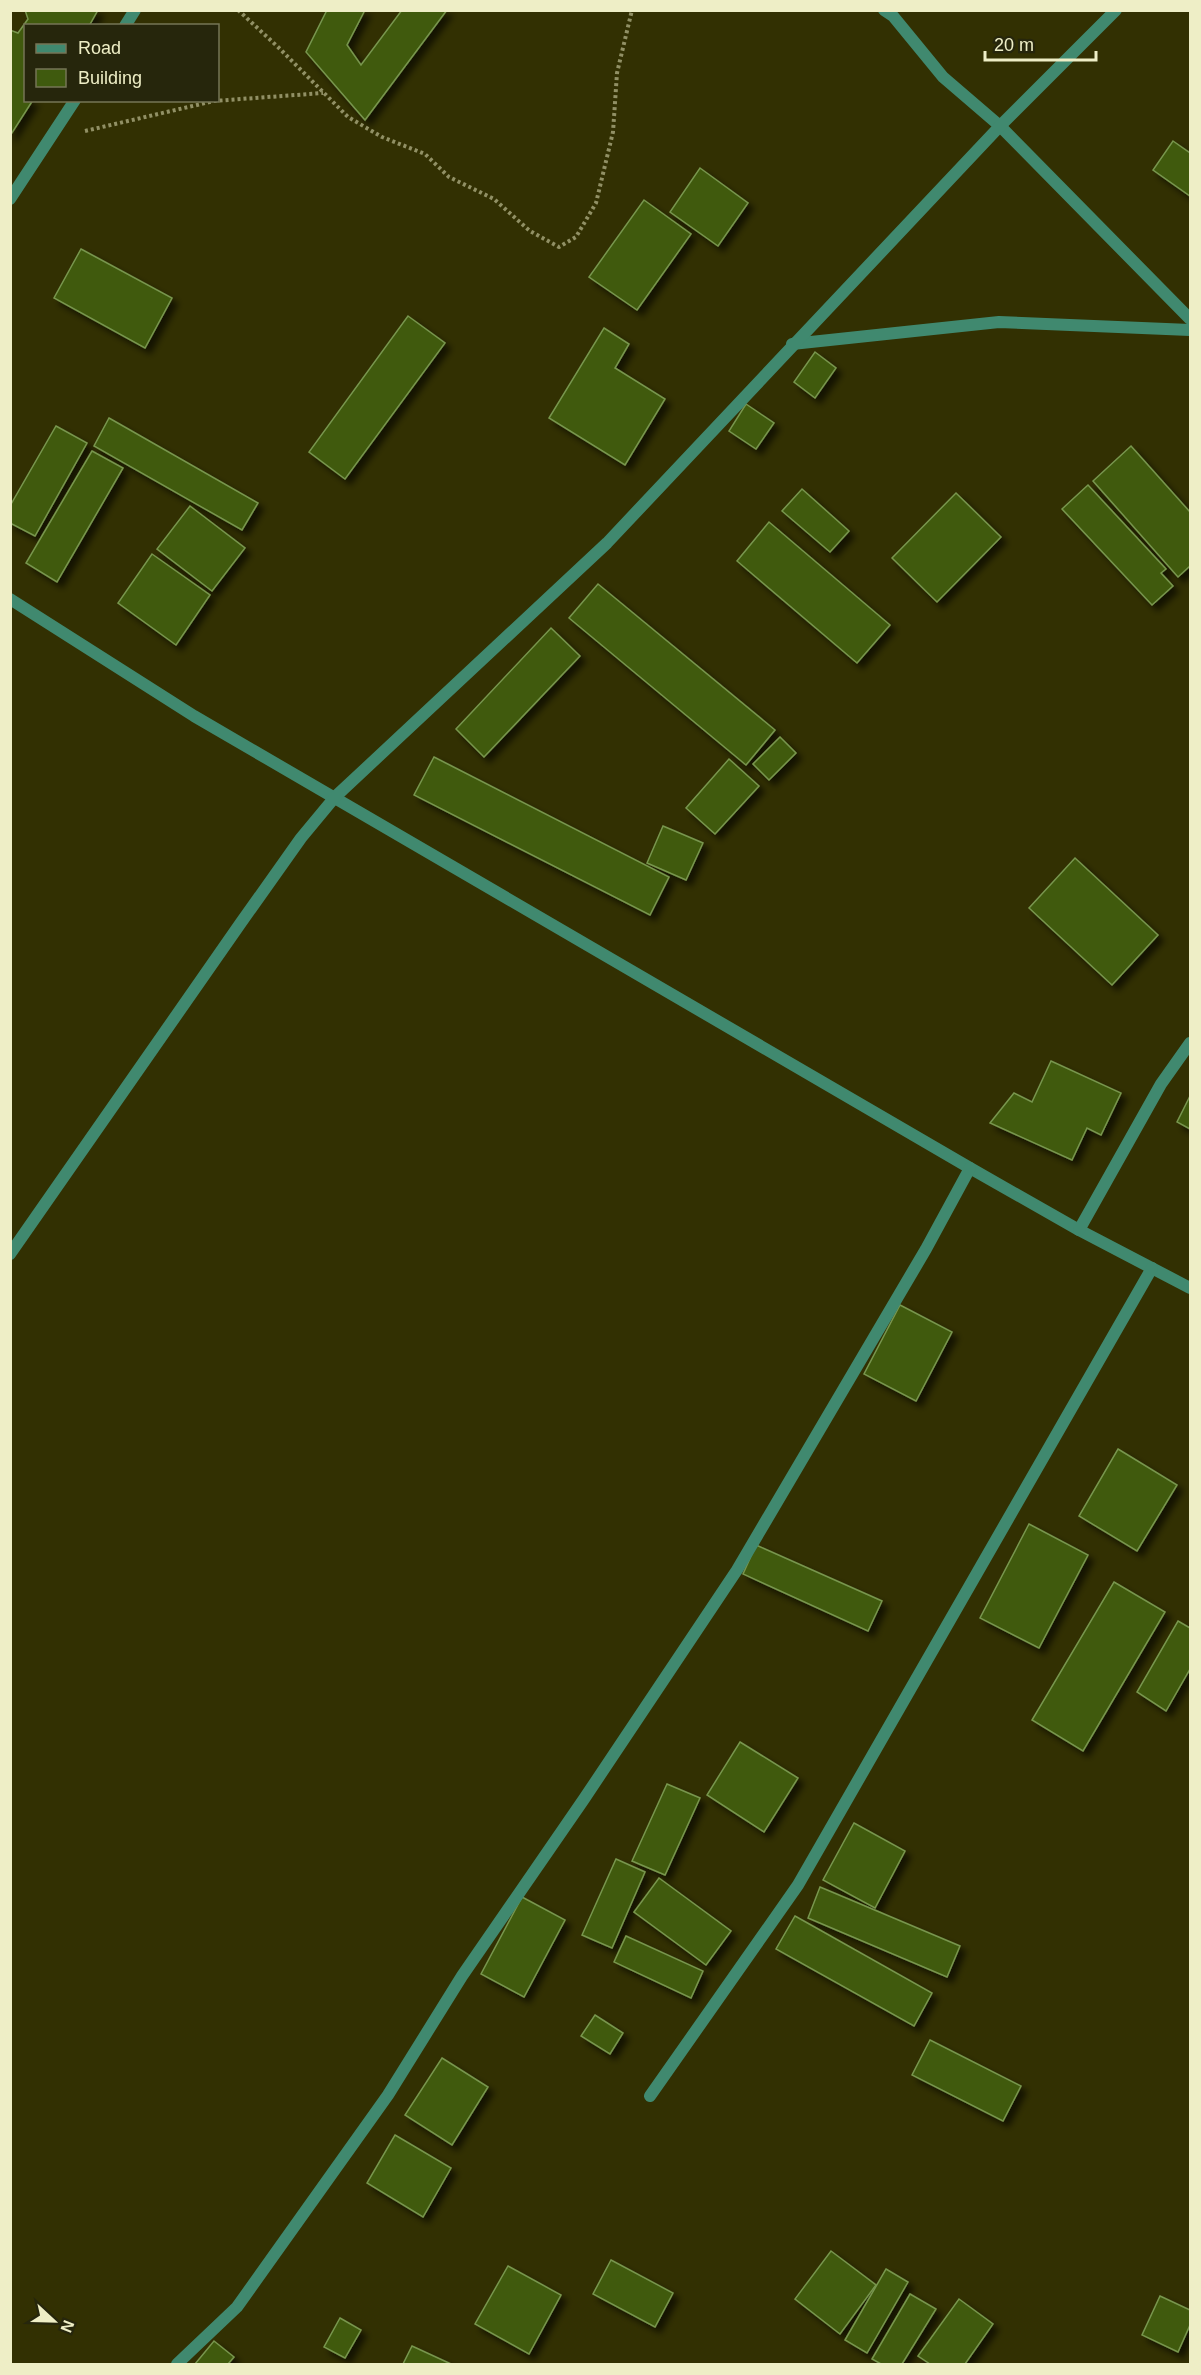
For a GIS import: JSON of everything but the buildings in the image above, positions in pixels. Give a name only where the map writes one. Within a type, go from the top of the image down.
[{"type":"street","points":[[126,24],[135,10]]},
{"type":"street","points":[[884,10],[893,16],[944,77],[1000,126],[1191,319]]},
{"type":"street","points":[[10,1254],[302,838],[335,797],[607,543],[792,344],[1000,126],[1116,10]]},
{"type":"street","points":[[10,199],[74,102]]},
{"type":"street","points":[[792,344],[999,322],[1191,330]]},
{"type":"street","points":[[10,598],[194,716],[970,1168],[1079,1230],[1191,1288]]},
{"type":"street","points":[[1079,1230],[1161,1084],[1191,1043]]},
{"type":"street","points":[[177,2364],[237,2307],[388,2095],[462,1976],[585,1799],[723,1590],[926,1249],[970,1168]]},
{"type":"street","points":[[650,2096],[798,1885],[1152,1268]]},
{"type":"path","points":[[238,10],[348,117],[382,137],[425,154],[449,177],[494,199],[530,231],[559,247],[576,237],[596,203],[613,132],[616,74],[632,10]]},
{"type":"path","points":[[219,101],[324,93]]},
{"type":"path","points":[[45,145],[100,126],[209,102]]}]
